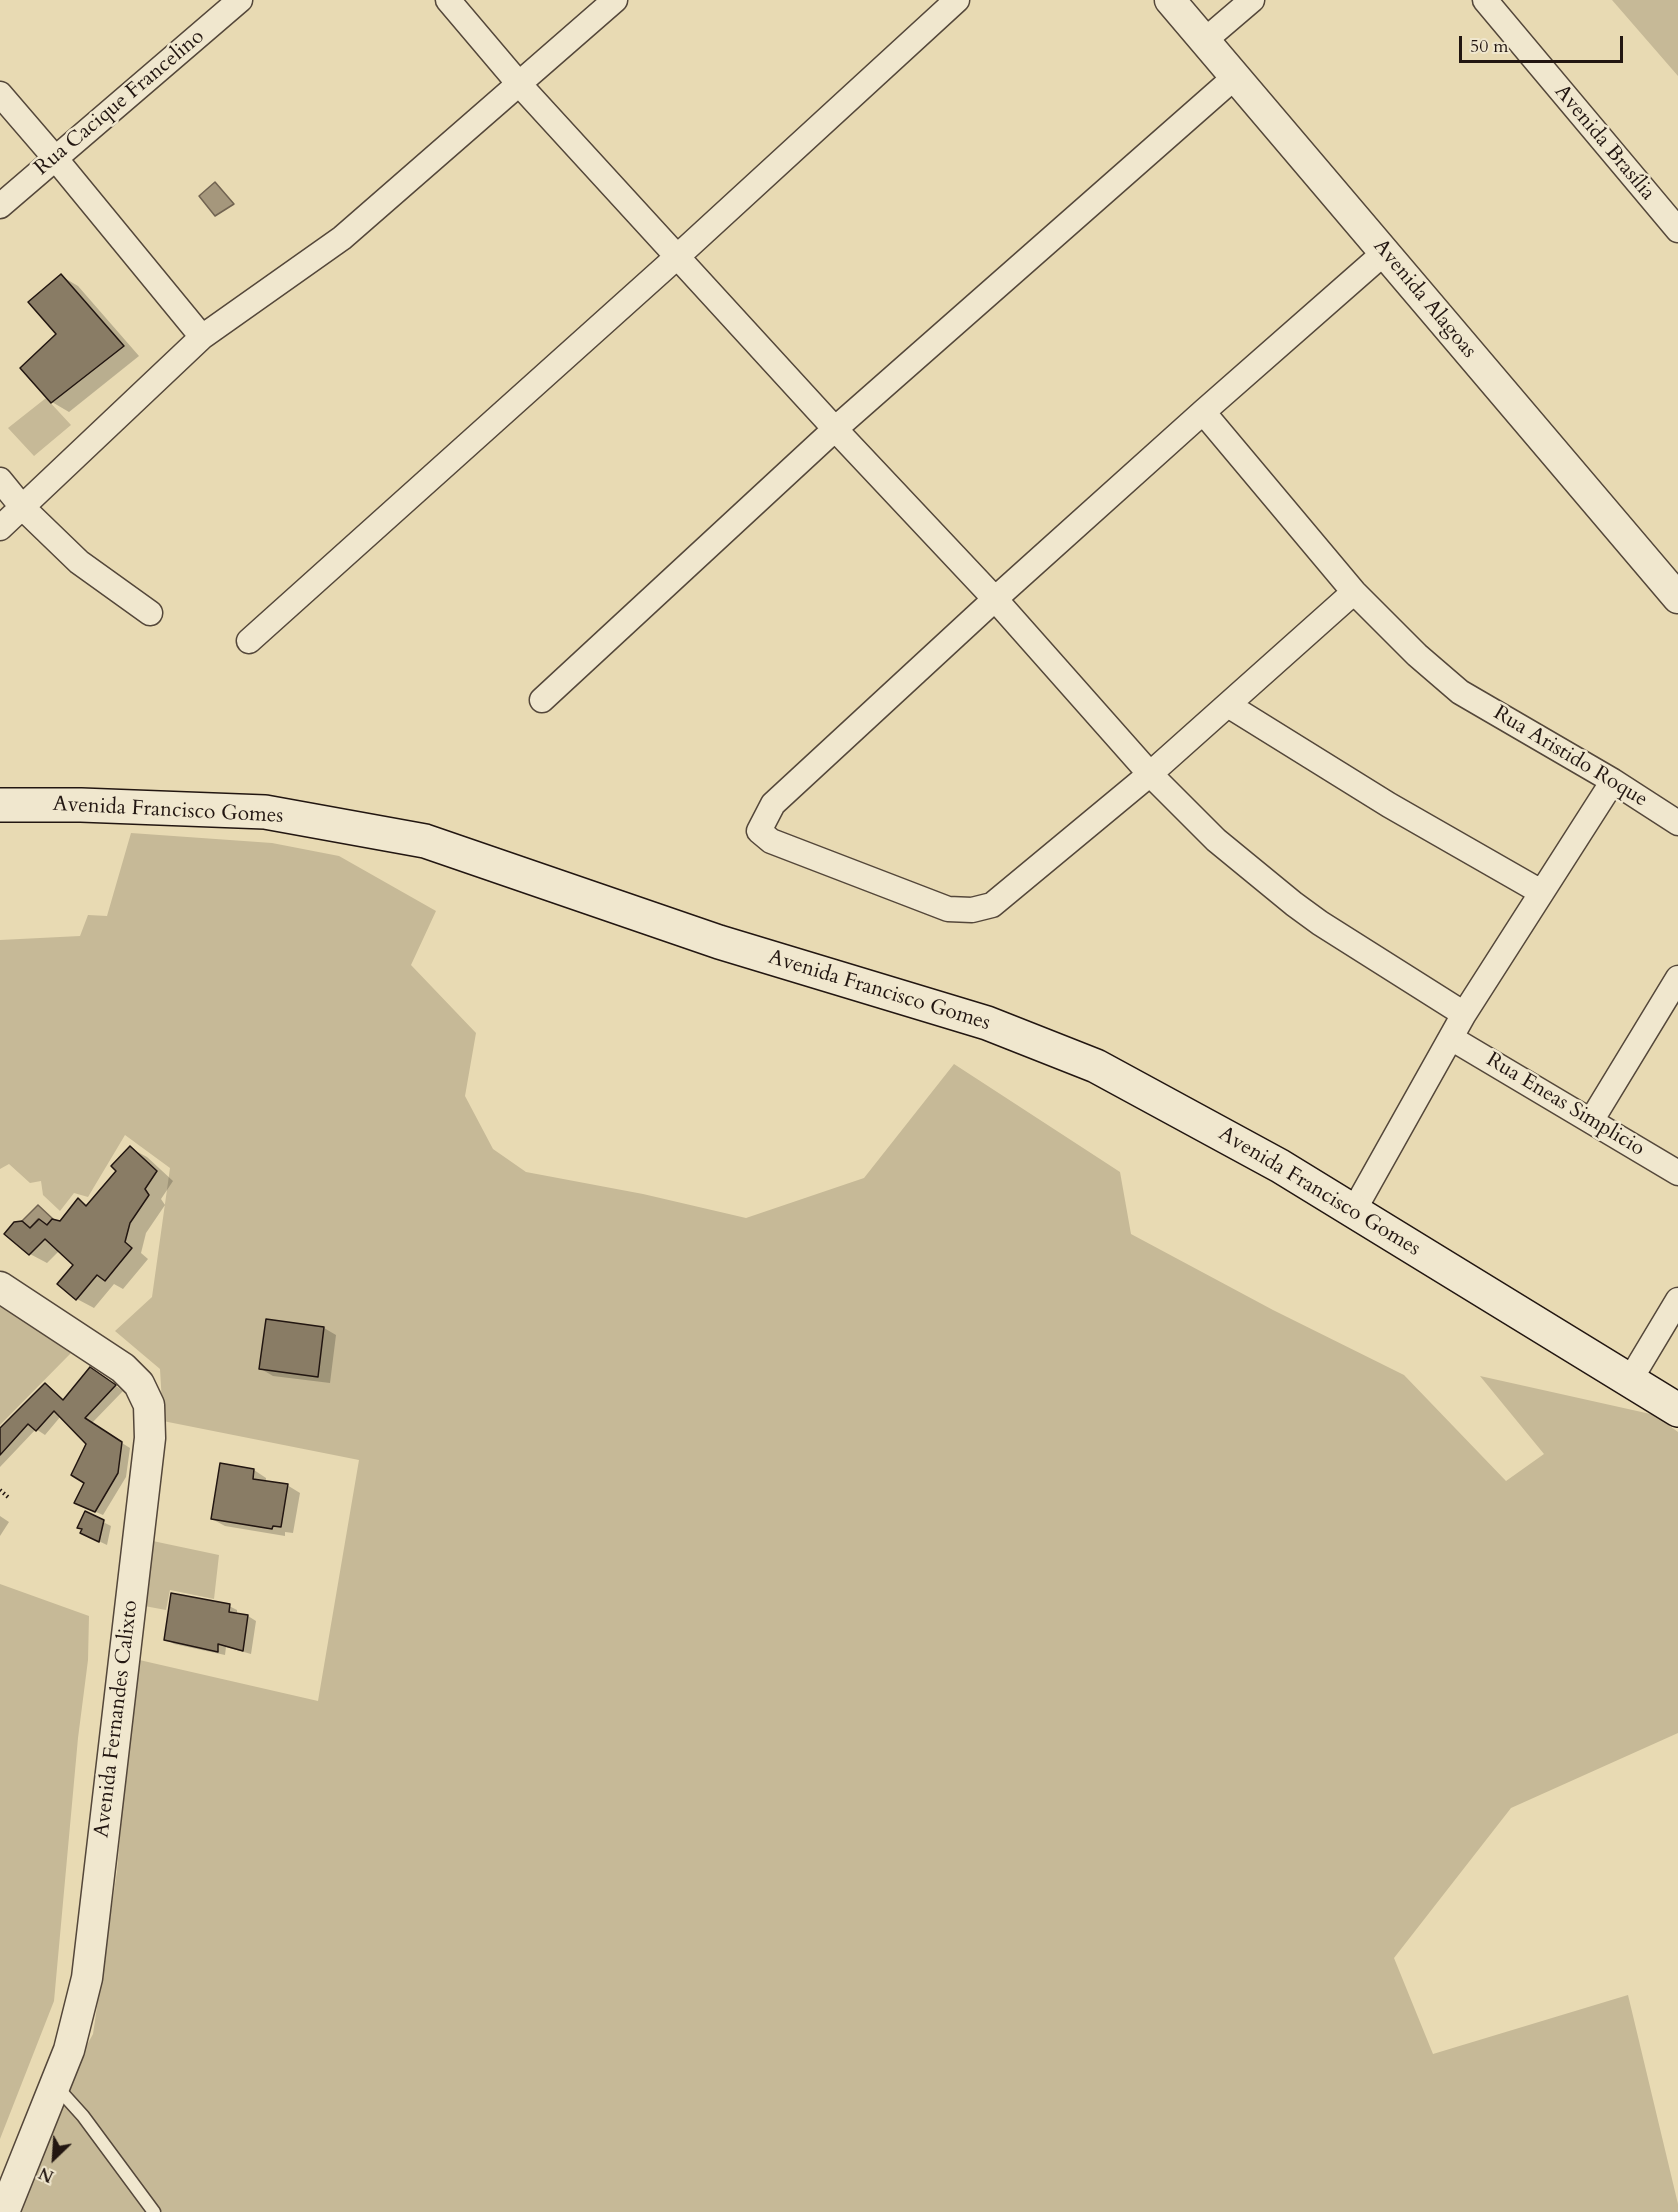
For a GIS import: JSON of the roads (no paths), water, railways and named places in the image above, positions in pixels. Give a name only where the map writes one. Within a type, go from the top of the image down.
[{"type":"main road","name":"Avenida Francisco Gomes","points":[[0,805],[81,805],[265,812],[425,841],[719,942],[987,1023],[1096,1066],[1280,1166],[1678,1410]]},
{"type":"street","name":"Rua Cacique Francelino","points":[[0,206],[240,0]]},
{"type":"street","points":[[448,0],[520,85],[835,429],[995,599],[1150,774],[1216,840],[1320,923],[1464,1014]]},
{"type":"street","points":[[0,528],[202,337],[342,238],[615,0]]},
{"type":"street","points":[[249,641],[678,256],[957,0]]},
{"type":"street","name":"Avenida Alagoas","points":[[1170,0],[1678,598]]},
{"type":"street","points":[[1204,41],[1252,0]]},
{"type":"street","name":"Avenida Brasília","points":[[1485,0],[1678,230]]},
{"type":"street","points":[[542,700],[835,429],[1236,76]]},
{"type":"street","points":[[0,94],[202,337]]},
{"type":"street","points":[[1354,592],[1150,774],[992,905],[972,910],[948,909],[771,841],[759,831],[773,804],[995,599],[1384,253]]},
{"type":"street","name":"Rua Aristido Roque","points":[[1203,412],[1354,592],[1417,655],[1460,692],[1613,781],[1678,823]]},
{"type":"street","points":[[0,480],[22,507],[79,562],[150,613]]},
{"type":"street","points":[[1228,705],[1389,805],[1541,892]]},
{"type":"street","points":[[1353,1212],[1464,1014],[1613,781]]},
{"type":"street","points":[[1591,1121],[1678,978]]},
{"type":"street","name":"Rua Eneas Simplicio","points":[[1451,1038],[1678,1173]]},
{"type":"street","name":"Avenida Fernandes Calixto","points":[[0,1287],[123,1368],[139,1384],[149,1405],[150,1438],[87,1978],[69,2049],[4,2212]]},
{"type":"street","points":[[1630,1380],[1678,1300]]},
{"type":"lane","points":[[54,2084],[83,2116],[154,2212]]}]
